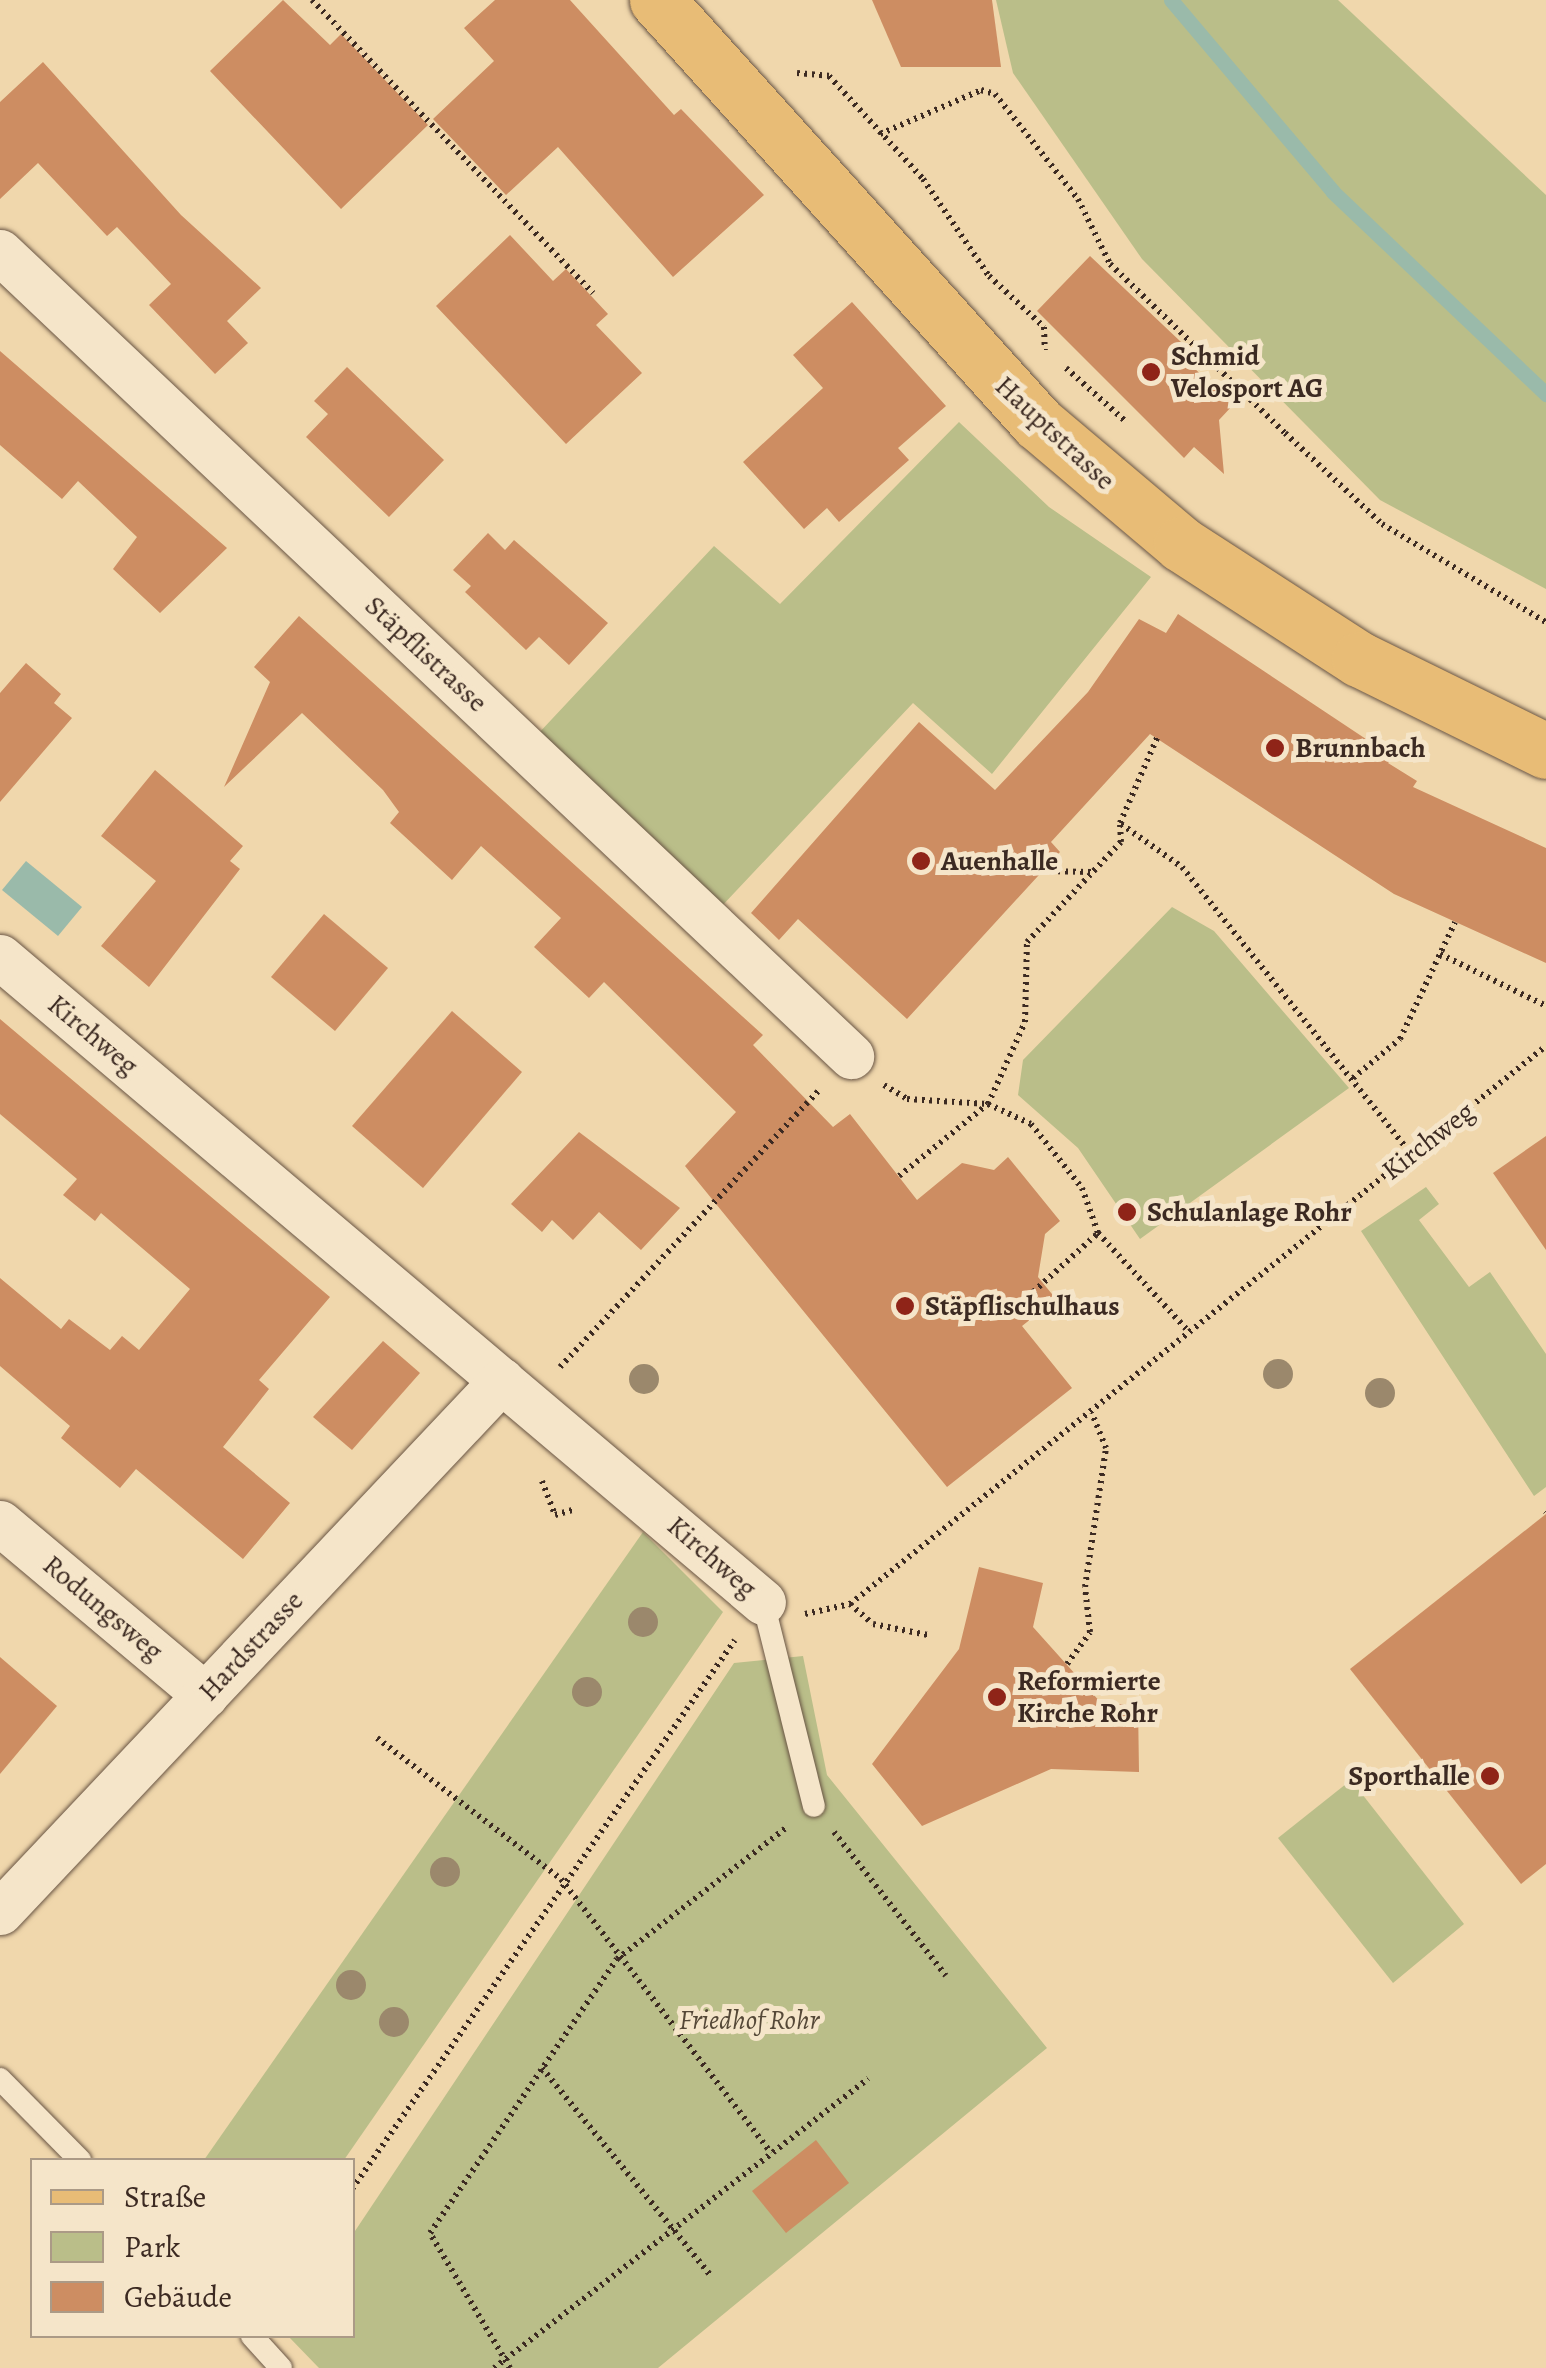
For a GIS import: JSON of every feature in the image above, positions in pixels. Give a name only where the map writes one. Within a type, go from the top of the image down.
[{"type":"main road","name":"Hauptstrasse","points":[[657,0],[1038,423],[1167,532],[1359,659],[1546,751]]},
{"type":"street","name":"Stäpflistrasse","points":[[0,252],[851,1056]]},
{"type":"street","name":"Kirchweg","points":[[0,957],[763,1602]]},
{"type":"street","name":"Hardstrasse","points":[[0,1912],[205,1695],[515,1390]]},
{"type":"street","name":"Rodungsweg","points":[[0,1522],[205,1695]]},
{"type":"lane","points":[[763,1602],[814,1806]]},
{"type":"lane","points":[[0,2080],[78,2158]]},
{"type":"lane","points":[[254,2338],[281,2368]]},
{"type":"path","points":[[312,0],[594,292]]},
{"type":"path","points":[[784,69],[829,76],[880,134],[990,276],[1044,327],[1043,348],[1130,426]]},
{"type":"path","points":[[880,134],[980,90],[996,94],[1078,199],[1110,264],[1286,433],[1382,524],[1546,622]]},
{"type":"path","points":[[898,1176],[988,1104],[1025,1022],[1027,942],[1121,842],[1120,823],[1157,738]]},
{"type":"path","points":[[1120,823],[1182,867],[1412,1156]]},
{"type":"path","points":[[1042,871],[1093,872]]},
{"type":"path","points":[[1352,1078],[1400,1039],[1454,922]]},
{"type":"path","points":[[1440,954],[1546,1006]]},
{"type":"path","name":"Kirchweg","points":[[763,1602],[794,1614],[850,1604],[1546,1046]]},
{"type":"path","points":[[515,1390],[851,1056],[908,1099],[988,1104],[1031,1124],[1082,1188],[1098,1233],[1188,1330]]},
{"type":"path","points":[[1011,1312],[1098,1233]]},
{"type":"path","points":[[1067,1664],[1090,1632],[1086,1587],[1106,1448],[1092,1413]]},
{"type":"path","points":[[355,2185],[561,1879],[763,1602]]},
{"type":"path","points":[[850,1604],[873,1624],[928,1635]]},
{"type":"path","points":[[377,1738],[561,1879],[617,1959],[771,2153]]},
{"type":"path","points":[[510,2368],[430,2233],[617,1959],[814,1806],[946,1976]]},
{"type":"path","points":[[542,2068],[712,2277]]},
{"type":"path","points":[[494,2368],[868,2079]]},
{"type":"green space","points":[[996,0],[1338,0],[1546,195],[1546,589],[1380,500],[1142,259],[1013,73]]},
{"type":"green space","points":[[959,422],[1049,507],[1151,577],[992,774],[913,703],[720,908],[537,735],[714,546],[780,604]]},
{"type":"green space","points":[[1172,907],[1214,931],[1349,1088],[1140,1239],[1078,1148],[1018,1095],[1023,1060]]},
{"type":"green space","points":[[1426,1187],[1439,1204],[1419,1220],[1469,1287],[1490,1272],[1546,1354],[1546,1487],[1534,1496],[1361,1231]]},
{"type":"green space","points":[[643,1532],[723,1612],[345,2158],[205,2158]]},
{"type":"green space","name":"Friedhof Rohr","points":[[803,1656],[827,1775],[1047,2048],[658,2368],[319,2368],[290,2338],[355,2338],[355,2231],[734,1663]]},
{"type":"green space","points":[[1351,1780],[1464,1924],[1393,1983],[1278,1838]]},
{"type":"shaded area","points":[[26,861],[82,907],[58,936],[2,890]]},
{"type":"building","points":[[283,0],[330,45],[341,34],[428,125],[341,209],[210,71]]},
{"type":"building","points":[[495,0],[570,0],[674,115],[681,109],[764,195],[673,277],[558,147],[506,195],[433,119],[494,61],[464,28]]},
{"type":"building","points":[[872,0],[992,0],[1001,67],[901,67]]},
{"type":"building","points":[[43,62],[181,215],[261,288],[227,321],[248,343],[215,374],[149,305],[171,284],[117,227],[107,236],[38,163],[0,199],[0,102]]},
{"type":"building","points":[[510,235],[553,281],[566,269],[608,314],[596,325],[642,373],[566,444],[436,306]]},
{"type":"building","name":"Schmid Velosport AG","points":[[1090,256],[1199,359],[1192,366],[1233,405],[1219,420],[1224,474],[1194,447],[1184,458],[1037,311]]},
{"type":"building","points":[[852,302],[946,406],[898,448],[909,460],[839,522],[827,508],[804,529],[743,462],[823,388],[793,355]]},
{"type":"building","points":[[0,351],[227,548],[160,613],[113,569],[137,537],[78,481],[62,499],[0,445]]},
{"type":"building","points":[[347,367],[444,460],[389,517],[306,437],[328,414],[314,401]]},
{"type":"building","points":[[488,533],[505,550],[514,540],[608,623],[569,665],[539,637],[526,650],[465,592],[471,586],[453,570]]},
{"type":"building","points":[[1178,614],[1393,757],[1388,763],[1417,781],[1413,787],[1546,848],[1546,963],[1394,894],[1150,734],[1051,842],[1060,852],[907,1019],[798,919],[779,940],[751,913],[919,722],[995,790],[1088,692],[1139,619],[1166,633]]},
{"type":"building","points":[[299,616],[763,1035],[753,1045],[833,1127],[850,1114],[917,1200],[962,1163],[994,1170],[1008,1157],[1060,1221],[1045,1234],[1038,1277],[1056,1299],[1022,1326],[1072,1388],[947,1487],[685,1166],[736,1112],[604,982],[589,998],[534,947],[561,918],[481,846],[452,880],[390,823],[399,812],[383,790],[302,713],[224,787],[270,682],[254,667]]},
{"type":"building","points":[[26,663],[61,694],[54,703],[72,718],[0,802],[0,693]]},
{"type":"building","points":[[155,770],[243,846],[230,861],[240,869],[149,987],[101,946],[156,881],[101,836]]},
{"type":"building","points":[[324,914],[388,968],[335,1031],[271,977]]},
{"type":"building","points":[[452,1011],[522,1072],[423,1188],[352,1126]]},
{"type":"building","points":[[0,1019],[330,1297],[259,1380],[269,1389],[223,1447],[290,1503],[243,1559],[136,1469],[120,1488],[61,1438],[70,1426],[0,1366],[0,1278],[61,1329],[69,1319],[110,1350],[122,1336],[139,1350],[190,1289],[101,1213],[95,1221],[63,1195],[77,1179],[0,1114]]},
{"type":"building","points":[[579,1132],[680,1208],[641,1250],[599,1212],[573,1240],[552,1220],[542,1232],[511,1204]]},
{"type":"building","points":[[1546,1136],[1546,1250],[1493,1173]]},
{"type":"building","points":[[383,1341],[420,1373],[352,1450],[313,1417]]},
{"type":"building","name":"Sporthalle","points":[[1546,1514],[1546,1864],[1521,1884],[1350,1669]]},
{"type":"building","name":"Reformierte Kirche Rohr","points":[[979,1567],[1043,1583],[1033,1627],[1102,1704],[1138,1704],[1139,1772],[1051,1769],[922,1826],[872,1764],[959,1649]]},
{"type":"building","points":[[0,1657],[57,1706],[0,1774]]},
{"type":"building","points":[[816,2140],[849,2183],[786,2233],[752,2191]]},
{"type":"waterway","name":"Brunnbach","points":[[1171,0],[1333,192],[1546,394]]},
{"type":"place","name":"Schmid Velosport AG","points":[[1151,372]]},
{"type":"place","name":"Brunnbach","points":[[1275,748]]},
{"type":"place","name":"Auenhalle","points":[[921,861]]},
{"type":"place","name":"Schulanlage Rohr","points":[[1127,1212]]},
{"type":"place","name":"Stäpflischulhaus","points":[[905,1306]]},
{"type":"place","name":"Reformierte Kirche Rohr","points":[[997,1697]]},
{"type":"place","name":"Sporthalle","points":[[1490,1776]]}]
